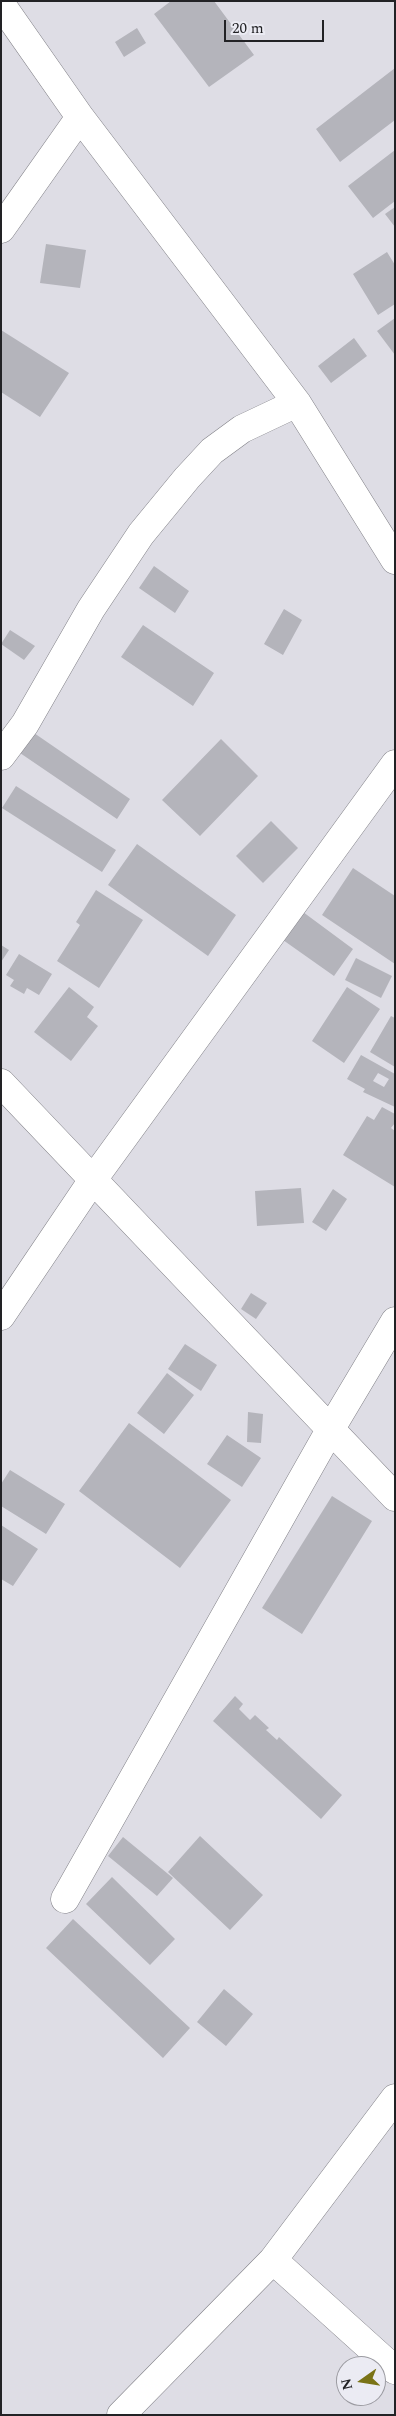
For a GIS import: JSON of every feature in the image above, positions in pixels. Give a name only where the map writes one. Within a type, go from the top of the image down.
[{"type":"street","points":[[1,4],[80,117],[296,403],[395,560]]},
{"type":"street","points":[[1,229],[80,117]]},
{"type":"street","points":[[1,756],[25,724],[92,609],[131,549],[187,478],[212,451],[242,428],[296,403]]},
{"type":"street","points":[[1,1316],[92,1180],[395,764]]},
{"type":"street","points":[[1,1083],[395,1497]]},
{"type":"street","points":[[65,1899],[330,1430],[395,1321]]},
{"type":"street","points":[[121,2415],[273,2260],[395,2098]]},
{"type":"street","points":[[273,2260],[395,2370]]},
{"type":"building","points":[[171,1],[214,1],[254,55],[209,87],[154,14]]},
{"type":"building","points":[[137,28],[146,43],[124,57],[115,42]]},
{"type":"building","points":[[395,68],[395,120],[340,162],[316,129]]},
{"type":"building","points":[[395,150],[395,201],[373,218],[348,186]]},
{"type":"building","points":[[395,207],[395,227],[385,214]]},
{"type":"building","points":[[46,244],[86,250],[80,288],[40,283]]},
{"type":"building","points":[[387,252],[395,265],[395,304],[378,315],[353,274]]},
{"type":"building","points":[[395,318],[395,355],[377,331]]},
{"type":"building","points":[[1,330],[69,373],[40,417],[1,392]]},
{"type":"building","points":[[354,338],[367,356],[331,383],[318,366]]},
{"type":"building","points":[[154,566],[189,591],[175,613],[139,588]]},
{"type":"building","points":[[284,609],[302,620],[283,655],[264,644]]},
{"type":"building","points":[[143,625],[214,673],[193,706],[121,657]]},
{"type":"building","points":[[10,630],[35,646],[24,660],[1,644]]},
{"type":"building","points":[[34,733],[130,799],[117,819],[20,753]]},
{"type":"building","points":[[221,739],[258,776],[200,836],[162,800]]},
{"type":"building","points":[[16,786],[116,850],[102,872],[2,808]]},
{"type":"building","points":[[271,821],[298,848],[263,883],[236,856]]},
{"type":"building","points":[[137,844],[236,915],[208,956],[108,885]]},
{"type":"building","points":[[353,868],[395,896],[395,964],[322,915]]},
{"type":"building","points":[[96,890],[143,920],[99,988],[57,961],[80,925],[76,922]]},
{"type":"building","points":[[303,912],[353,949],[334,976],[283,940]]},
{"type":"building","points":[[1,945],[9,950],[1,962]]},
{"type":"building","points":[[19,954],[52,974],[39,995],[27,988],[24,994],[10,986],[14,980],[6,975]]},
{"type":"building","points":[[356,958],[392,976],[381,998],[345,980]]},
{"type":"building","points":[[69,987],[94,1007],[87,1017],[98,1026],[71,1061],[34,1032]]},
{"type":"building","points":[[347,987],[380,1009],[344,1063],[312,1041]]},
{"type":"building","points":[[391,1016],[395,1018],[395,1067],[370,1052]]},
{"type":"building","points":[[361,1055],[395,1074],[395,1107],[363,1092],[365,1089],[347,1079]],"holes":[[[378,1073],[389,1079],[384,1087],[373,1081]]]},
{"type":"building","points":[[382,1107],[395,1114],[395,1123],[391,1128],[395,1131],[395,1187],[343,1155],[367,1116],[374,1120]]},
{"type":"building","points":[[301,1188],[304,1223],[257,1226],[255,1191]]},
{"type":"building","points":[[333,1189],[347,1199],[326,1231],[312,1222]]},
{"type":"building","points":[[251,1293],[267,1303],[256,1319],[241,1309]]},
{"type":"building","points":[[185,1344],[217,1365],[201,1391],[168,1369]]},
{"type":"building","points":[[167,1373],[194,1395],[164,1434],[137,1413]]},
{"type":"building","points":[[248,1412],[263,1414],[261,1443],[247,1442]]},
{"type":"building","points":[[129,1423],[231,1500],[180,1568],[79,1491]]},
{"type":"building","points":[[227,1435],[261,1458],[242,1487],[207,1464]]},
{"type":"building","points":[[10,1470],[65,1504],[46,1534],[1,1506],[1,1484]]},
{"type":"building","points":[[332,1496],[372,1521],[302,1634],[262,1608]]},
{"type":"building","points":[[1,1525],[38,1549],[13,1586],[1,1579]]},
{"type":"building","points":[[235,1696],[243,1704],[239,1709],[250,1720],[255,1715],[269,1728],[266,1730],[277,1740],[279,1737],[342,1795],[321,1819],[213,1721]]},
{"type":"building","points":[[200,1836],[263,1895],[230,1930],[168,1872]]},
{"type":"building","points":[[123,1837],[173,1878],[157,1896],[108,1856]]},
{"type":"building","points":[[112,1877],[175,1939],[150,1965],[86,1904]]},
{"type":"building","points":[[73,1919],[190,2028],[163,2058],[46,1948]]},
{"type":"building","points":[[224,1989],[253,2014],[226,2046],[197,2022]]}]
